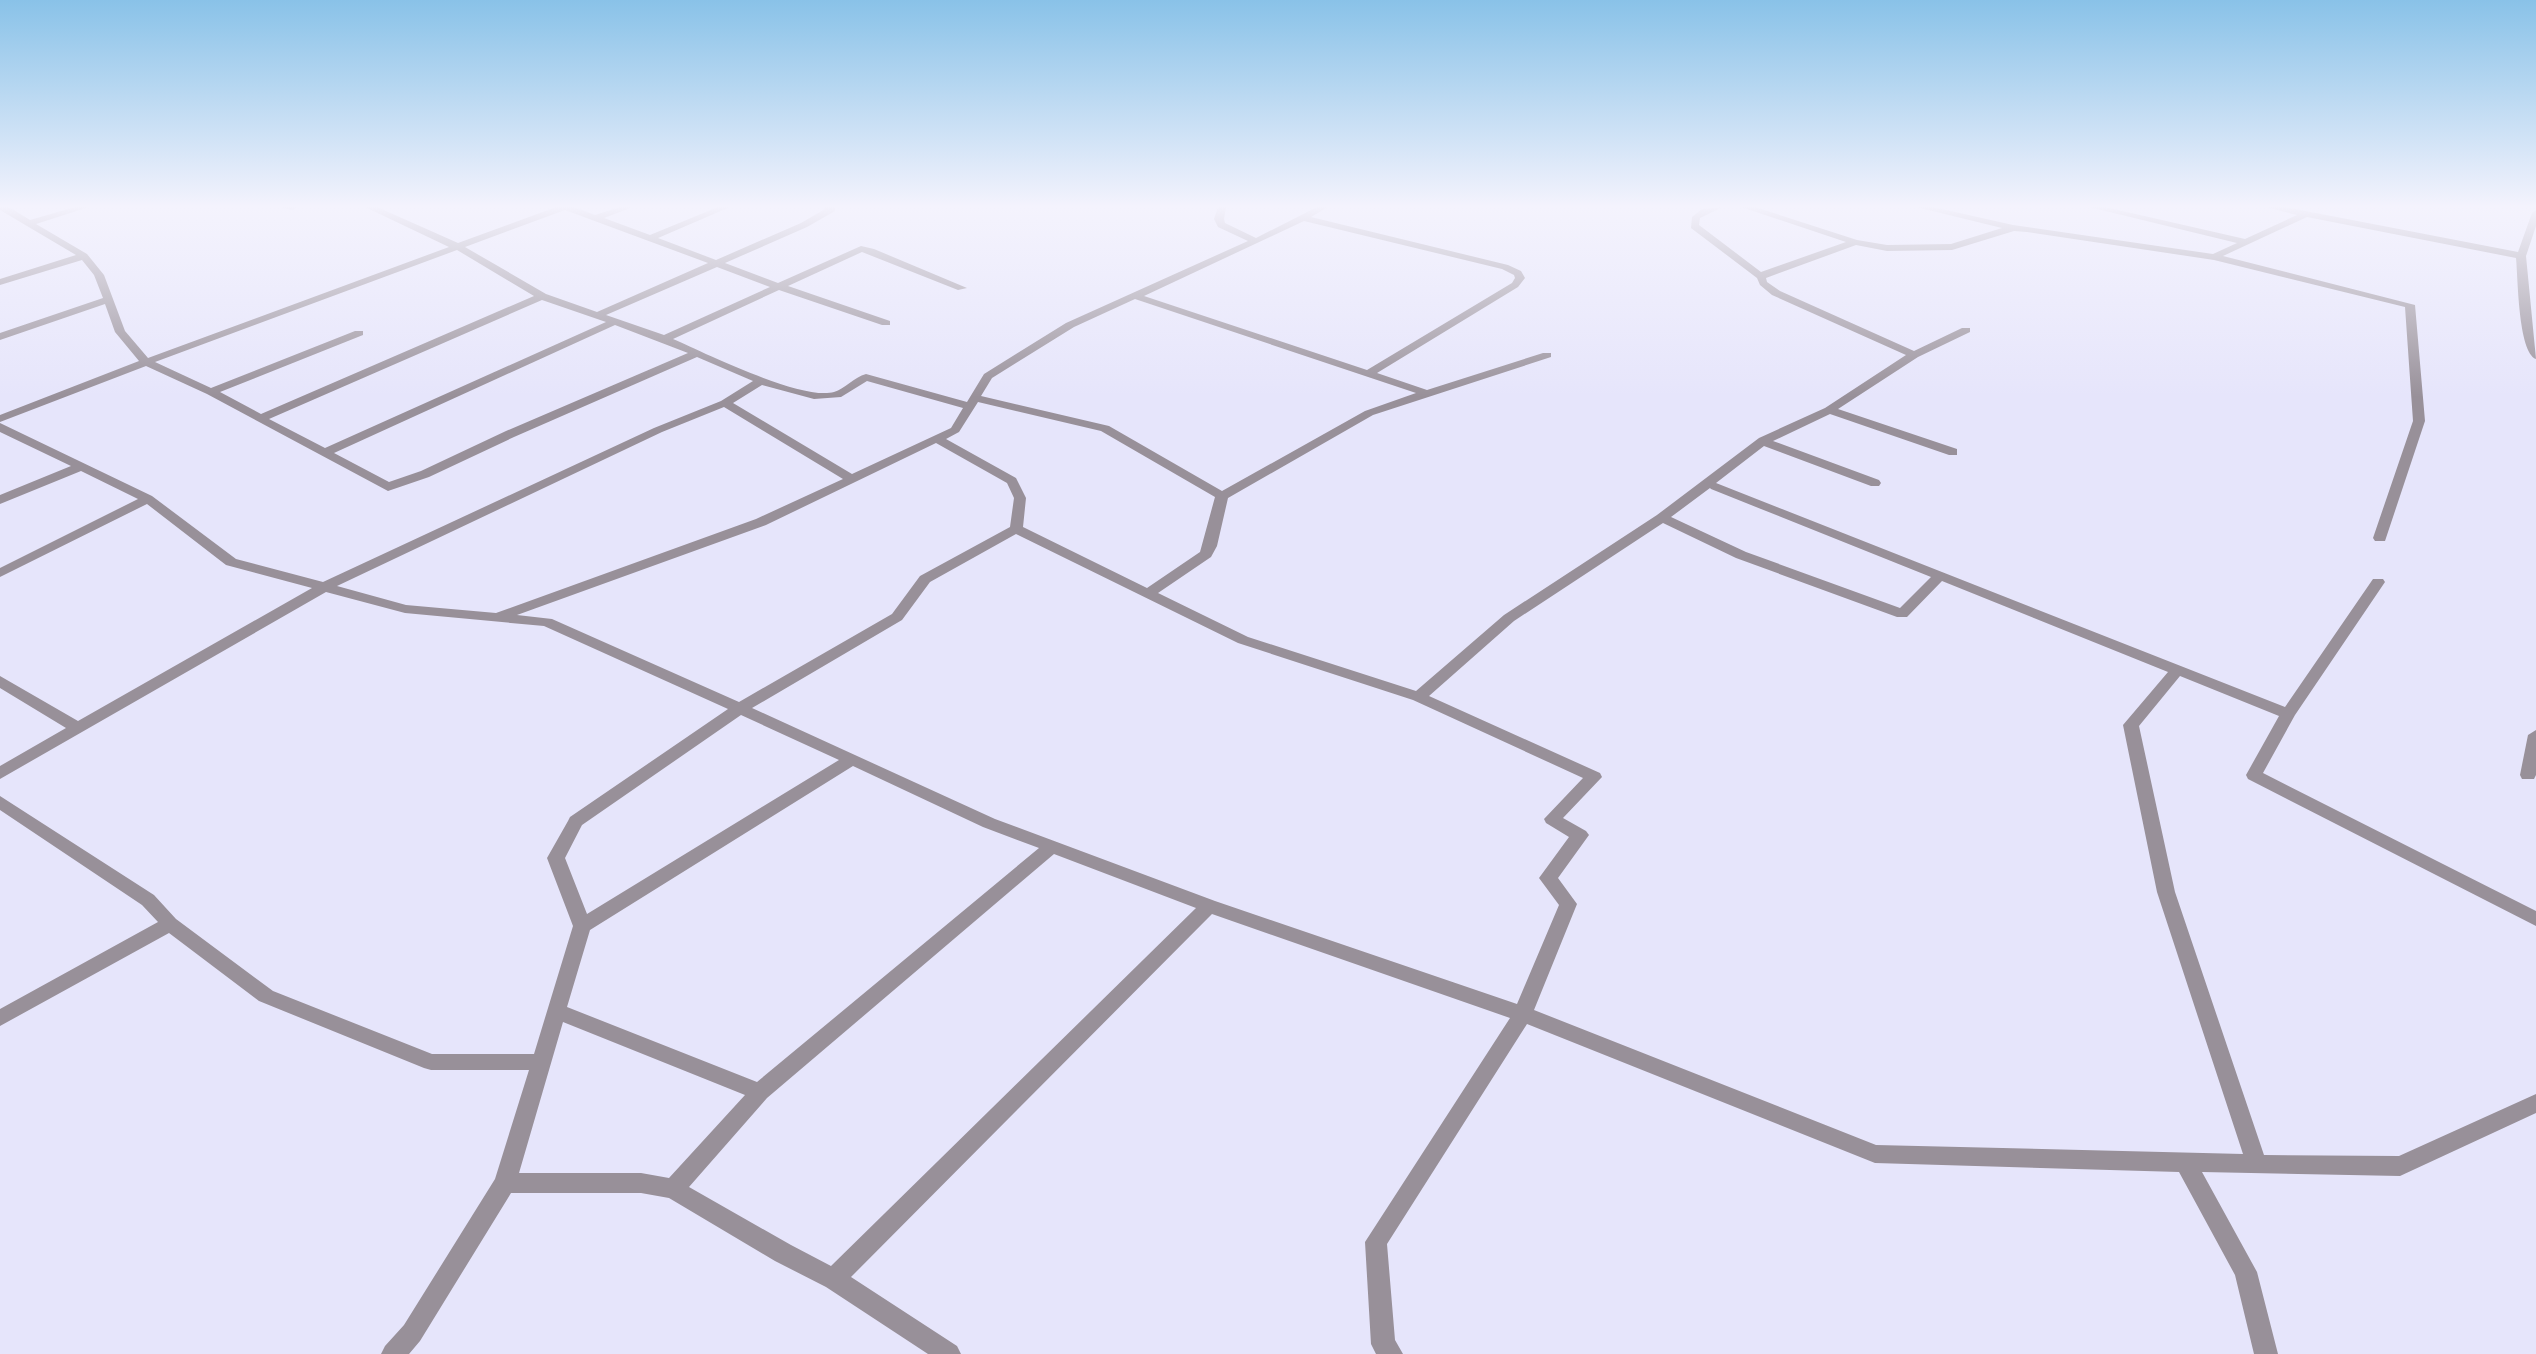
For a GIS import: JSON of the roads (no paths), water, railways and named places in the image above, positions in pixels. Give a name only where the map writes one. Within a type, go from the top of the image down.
[{"type":"street","points":[[0,282],[38,270]]},
{"type":"street","points":[[95,270],[120,332],[146,362],[211,392],[388,487],[425,474],[510,434],[698,353]]},
{"type":"street","points":[[0,419],[391,270]]},
{"type":"street","points":[[498,270],[542,296],[664,339],[761,381],[814,396],[837,395],[866,377],[972,402],[1105,428],[1222,496]]},
{"type":"street","points":[[596,316],[700,270]]},
{"type":"street","points":[[735,270],[886,323]]},
{"type":"street","points":[[664,339],[816,270]]},
{"type":"street","points":[[918,270],[962,288]]},
{"type":"street","points":[[498,617],[761,522],[955,430],[988,376],[1070,325],[1191,270]]},
{"type":"street","points":[[1368,374],[1515,285],[1520,278],[1518,273],[1512,270]]},
{"type":"street","points":[[1752,270],[1776,293],[1914,356]]},
{"type":"street","points":[[1761,277],[1775,270]]},
{"type":"street","points":[[2268,270],[2410,305],[2419,421],[2380,538]]},
{"type":"street","points":[[2523,270],[2531,318],[2528,337],[2536,356]]},
{"type":"street","points":[[261,418],[542,296]]},
{"type":"street","points":[[1135,296],[1426,393]]},
{"type":"street","points":[[0,337],[108,300]]},
{"type":"street","points":[[324,453],[614,322]]},
{"type":"street","points":[[1418,697],[1509,618],[1662,518],[1763,441],[1829,410],[1914,356],[1966,330]]},
{"type":"street","points":[[211,392],[359,333]]},
{"type":"street","points":[[1147,594],[1206,554],[1222,496],[1369,413],[1547,355]]},
{"type":"street","points":[[0,773],[324,587],[658,430],[725,403],[761,381]]},
{"type":"street","points":[[725,403],[852,479]]},
{"type":"street","points":[[1829,410],[1953,452]]},
{"type":"street","points":[[0,427],[148,500],[231,562],[405,609],[547,622],[989,823],[1209,906],[1522,1015],[1875,1154],[2258,1165],[2400,1166],[2536,1103]]},
{"type":"street","points":[[937,439],[1012,481],[1020,498],[1016,529]]},
{"type":"street","points":[[1763,441],[1875,483]]},
{"type":"street","points":[[0,500],[80,467]]},
{"type":"street","points":[[1714,486],[2288,714]]},
{"type":"street","points":[[0,573],[148,500]]},
{"type":"street","points":[[1662,518],[1741,555],[1902,614],[1940,576]]},
{"type":"street","points":[[1016,529],[1243,640],[1418,697],[1594,777],[1551,819],[1580,835],[1548,878],[1568,904],[1522,1015],[1376,1242],[1383,1344],[1391,1354]]},
{"type":"street","points":[[393,1354],[412,1333],[505,1183],[582,926],[556,858],[576,821],[740,708],[897,617],[925,579],[1016,529]]},
{"type":"street","points":[[2378,582],[2288,714],[2254,775],[2536,919]]},
{"type":"street","points":[[2177,670],[2131,725],[2166,892],[2258,1165]]},
{"type":"street","points":[[0,681],[77,728]]},
{"type":"street","points":[[2528,776],[2536,735]]},
{"type":"street","points":[[582,926],[852,759]]},
{"type":"street","points":[[0,802],[148,900],[170,924],[266,996],[431,1062],[541,1062]]},
{"type":"street","points":[[673,1189],[760,1092],[1053,846]]},
{"type":"street","points":[[834,1280],[1209,906]]},
{"type":"street","points":[[0,1018],[170,924]]},
{"type":"street","points":[[556,1011],[760,1092]]},
{"type":"street","points":[[2185,1163],[2246,1272],[2266,1354]]},
{"type":"street","points":[[505,1183],[641,1183],[673,1189],[834,1280],[949,1354]]}]
